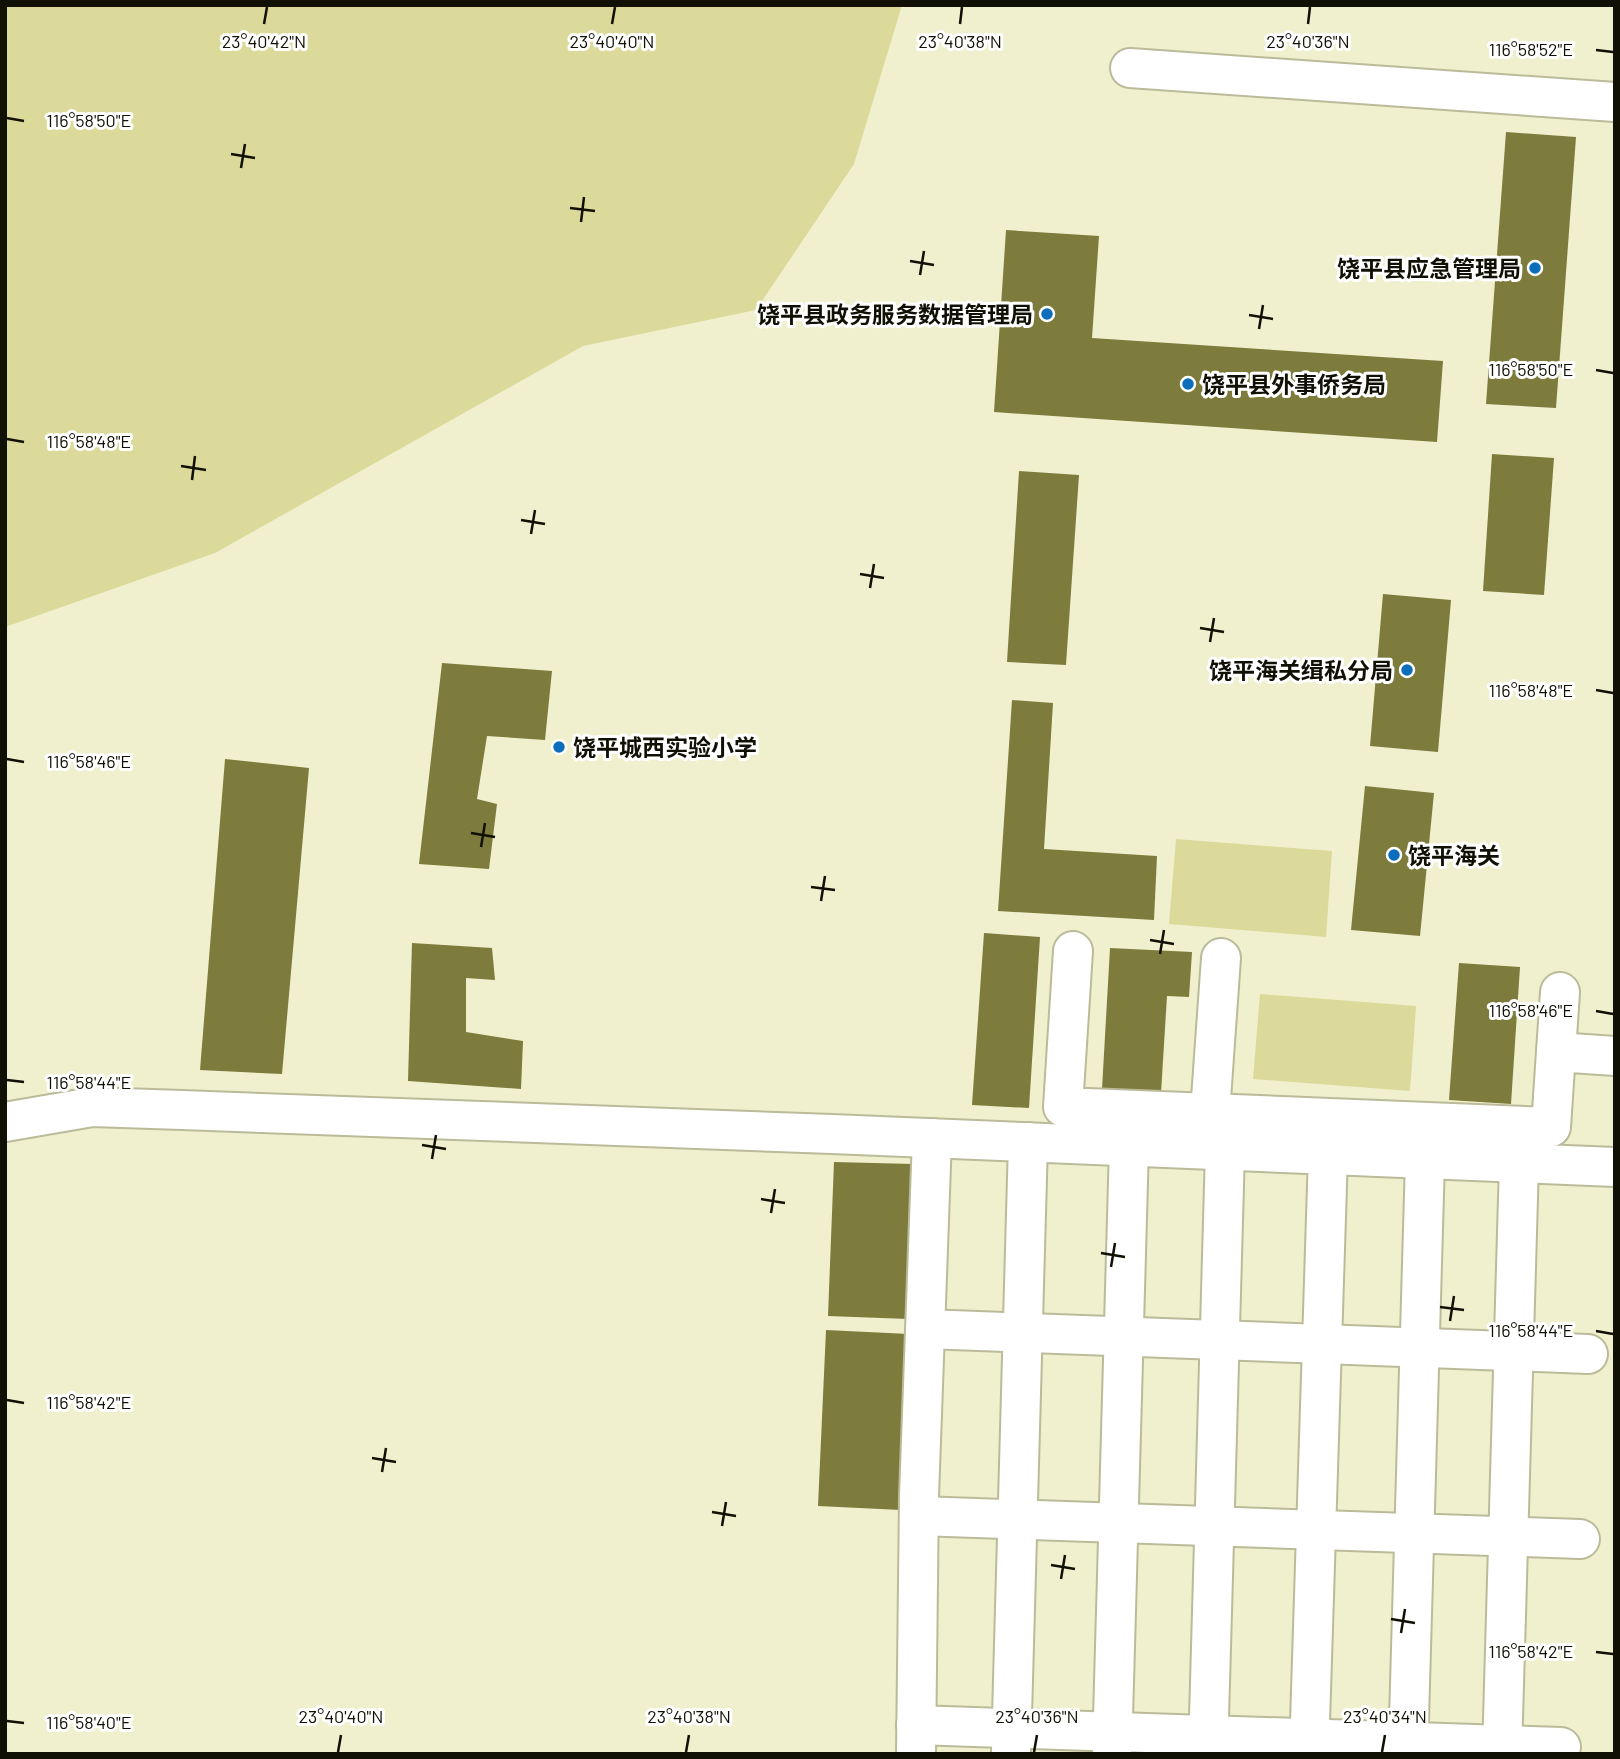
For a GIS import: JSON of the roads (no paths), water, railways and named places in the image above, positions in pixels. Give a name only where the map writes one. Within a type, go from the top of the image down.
[{"type":"main road","points":[[1130,68],[1615,102]]},
{"type":"main road","points":[[1073,951],[1063,1107],[1551,1128],[1560,992]]},
{"type":"main road","points":[[1210,1113],[1221,958]]},
{"type":"main road","points":[[1556,1052],[1615,1056]]},
{"type":"main road","points":[[5,1122],[92,1107],[1615,1167]]},
{"type":"main road","points":[[932,1138],[919,1516],[916,1739],[1502,1750],[1561,1747]]},
{"type":"main road","points":[[1011,1741],[1028,1142]]},
{"type":"main road","points":[[1112,1743],[1129,1146]]},
{"type":"main road","points":[[1208,1744],[1225,1150]]},
{"type":"main road","points":[[1309,1746],[1328,1154]]},
{"type":"main road","points":[[1408,1748],[1425,1159]]},
{"type":"main road","points":[[1502,1750],[1519,1163]]},
{"type":"main road","points":[[925,1329],[1588,1354]]},
{"type":"main road","points":[[919,1516],[1580,1539]]},
{"type":"place","name":"饶平县应急管理局","points":[[1535,268]]},
{"type":"place","name":"饶平县政务服务数据管理局","points":[[1047,314]]},
{"type":"place","name":"饶平县外事侨务局","points":[[1188,384]]},
{"type":"place","name":"饶平海关缉私分局","points":[[1407,670]]},
{"type":"place","name":"饶平城西实验小学","points":[[559,747]]},
{"type":"place","name":"饶平海关","points":[[1394,855]]}]
